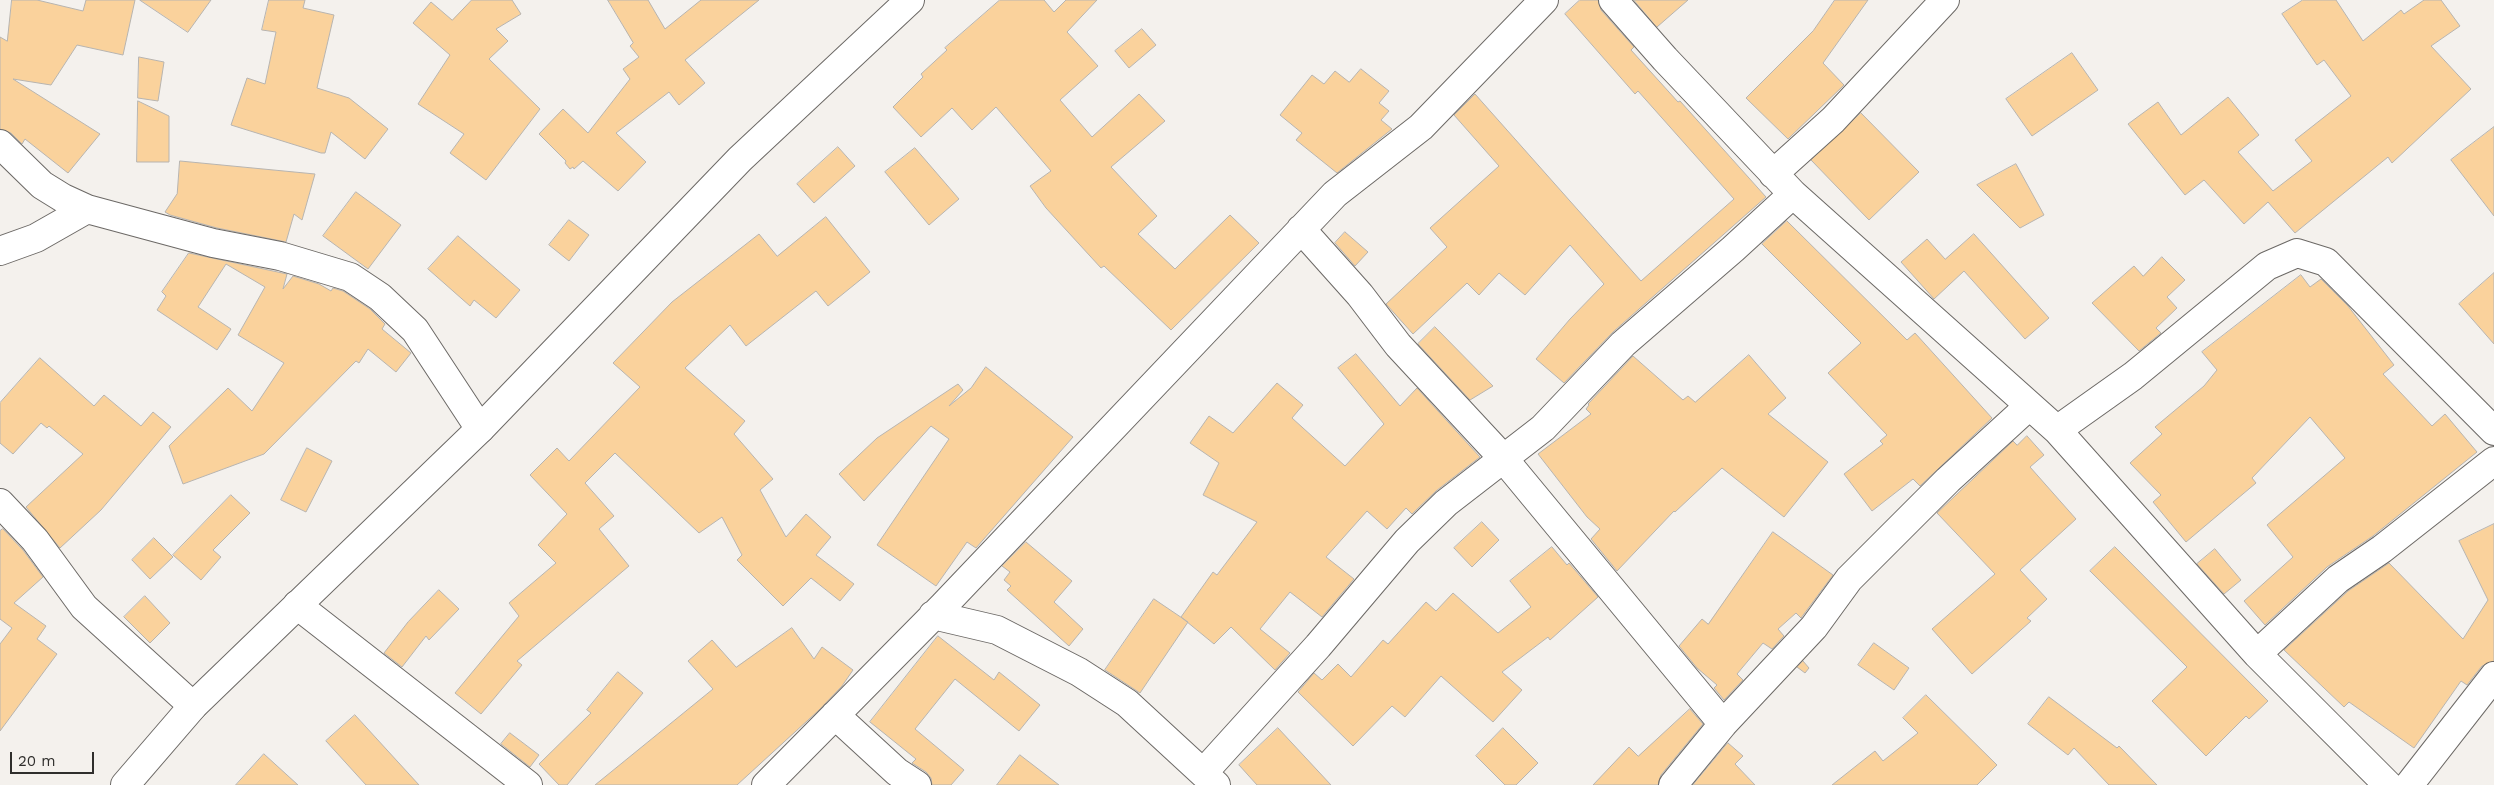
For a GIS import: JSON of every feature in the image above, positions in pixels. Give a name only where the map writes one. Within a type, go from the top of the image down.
[{"type":"street","points":[[125,785],[193,706],[480,430],[740,159],[910,0]]},
{"type":"street","points":[[766,785],[933,615],[1335,194],[1421,127],[1544,0]]},
{"type":"street","points":[[1613,0],[1665,60],[1793,194],[2057,430],[2257,654],[2388,785]]},
{"type":"street","points":[[1774,174],[1833,120],[1945,0]]},
{"type":"street","points":[[0,144],[42,185],[86,209],[213,243],[280,256],[350,277],[380,297],[415,330],[480,430]]},
{"type":"street","points":[[933,615],[997,630],[1079,672],[1127,704],[1209,779],[1318,646],[1408,542],[1446,503],[1543,428],[1623,344],[1793,194]]},
{"type":"street","points":[[0,251],[36,238],[86,209]]},
{"type":"street","points":[[1301,229],[1360,295],[1398,345],[1503,458],[1723,724]]},
{"type":"street","points":[[2057,430],[2140,370],[2267,266],[2297,253],[2326,262],[2494,431]]},
{"type":"street","points":[[1673,785],[1723,724],[1814,627],[1849,579],[1948,480],[2029,406]]},
{"type":"street","points":[[2257,654],[2338,579],[2382,549],[2494,461]]},
{"type":"street","points":[[0,503],[35,540],[84,607],[193,706]]},
{"type":"street","points":[[297,605],[528,785]]},
{"type":"street","points":[[2409,785],[2494,676]]},
{"type":"street","points":[[835,715],[897,772],[918,785]]},
{"type":"building","points":[[12,0],[37,0],[83,11],[86,0],[135,0],[123,55],[77,45],[51,85],[13,79],[100,134],[68,173],[25,139],[22,144],[11,133],[0,129],[0,37],[7,41]]},
{"type":"building","points":[[140,0],[211,0],[188,32]]},
{"type":"building","points":[[269,0],[305,0],[303,8],[334,15],[317,88],[349,98],[388,129],[365,159],[331,132],[325,153],[321,153],[231,125],[247,78],[265,84],[276,32],[262,30]]},
{"type":"building","points":[[472,0],[512,0],[521,14],[496,29],[508,41],[489,59],[540,109],[486,180],[450,153],[464,134],[418,104],[450,55],[413,23],[431,2],[452,20]]},
{"type":"building","points":[[608,0],[648,0],[665,29],[701,0],[759,0],[685,60],[705,83],[679,105],[669,92],[616,133],[646,162],[618,191],[583,161],[574,169],[573,167],[570,169],[565,163],[566,161],[539,134],[563,109],[588,133],[630,79],[623,69],[639,57],[630,46],[633,43]]},
{"type":"building","points":[[1000,0],[1044,0],[1054,12],[1066,0],[1097,0],[1067,32],[1098,66],[1060,100],[1092,137],[1139,94],[1165,121],[1111,167],[1157,216],[1138,234],[1175,269],[1230,215],[1259,243],[1171,330],[1104,266],[1101,268],[1046,208],[1030,186],[1051,171],[996,107],[972,130],[952,108],[921,137],[893,107],[923,77],[921,74],[947,50],[945,48]]},
{"type":"building","points":[[1580,0],[1598,0],[1601,10],[1634,47],[1631,50],[1678,102],[1680,101],[1766,197],[1613,332],[1564,383],[1536,359],[1570,319],[1604,284],[1570,245],[1525,295],[1499,273],[1479,295],[1467,283],[1413,334],[1386,304],[1447,247],[1430,228],[1499,166],[1454,115],[1475,94],[1641,281],[1734,199],[1638,91],[1635,94],[1565,14]]},
{"type":"building","points":[[1634,0],[1688,0],[1657,27]]},
{"type":"building","points":[[1835,0],[1868,0],[1823,63],[1844,85],[1788,139],[1746,98],[1813,31]]},
{"type":"building","points":[[2303,0],[2336,0],[2363,41],[2401,10],[2404,14],[2424,0],[2441,0],[2460,26],[2431,46],[2471,89],[2392,163],[2388,157],[2295,233],[2268,202],[2244,224],[2204,180],[2185,195],[2128,124],[2158,102],[2181,135],[2228,97],[2259,135],[2238,152],[2273,191],[2312,161],[2295,140],[2351,96],[2324,60],[2317,65],[2282,14]]},
{"type":"building","points":[[1142,29],[1156,45],[1129,68],[1115,51]]},
{"type":"building","points":[[2072,53],[2098,90],[2032,136],[2006,99]]},
{"type":"building","points":[[139,57],[164,62],[158,101],[138,98]]},
{"type":"building","points":[[1361,69],[1389,91],[1379,103],[1389,111],[1381,120],[1392,129],[1337,173],[1296,140],[1302,133],[1280,115],[1312,75],[1324,84],[1335,71],[1349,82]]},
{"type":"building","points":[[138,101],[169,116],[169,162],[137,162]]},
{"type":"building","points":[[1861,113],[1919,172],[1869,220],[1811,160]]},
{"type":"building","points":[[2494,127],[2494,216],[2451,160]]},
{"type":"building","points":[[838,147],[855,166],[814,203],[797,184]]},
{"type":"building","points":[[915,148],[959,199],[929,225],[885,172]]},
{"type":"building","points":[[180,161],[315,174],[302,220],[294,214],[286,242],[217,228],[165,212],[177,194]]},
{"type":"building","points":[[2016,164],[2044,215],[2020,228],[1977,185]]},
{"type":"building","points":[[356,192],[401,225],[368,269],[323,236]]},
{"type":"building","points":[[826,217],[870,272],[828,306],[816,291],[746,346],[730,325],[685,368],[745,421],[734,434],[773,479],[760,490],[786,537],[806,514],[831,537],[816,555],[854,584],[840,601],[811,578],[783,606],[737,560],[742,555],[722,517],[699,533],[615,453],[585,483],[614,516],[599,529],[629,566],[517,661],[522,665],[481,714],[455,693],[519,616],[509,603],[556,563],[538,545],[567,514],[530,475],[557,448],[569,461],[640,387],[613,363],[672,302],[759,234],[777,256]]},
{"type":"building","points":[[569,220],[589,235],[569,261],[549,245]]},
{"type":"building","points":[[1787,221],[1907,340],[1915,333],[1992,418],[1920,486],[1913,479],[1872,511],[1844,474],[1883,444],[1880,441],[1887,435],[1828,373],[1861,343],[1762,244]]},
{"type":"building","points":[[1345,232],[1368,252],[1355,266],[1335,243]]},
{"type":"building","points":[[1974,234],[2049,318],[2025,339],[1964,271],[1934,299],[1901,262],[1927,239],[1945,259]]},
{"type":"building","points":[[458,236],[520,290],[496,318],[474,300],[470,306],[428,269]]},
{"type":"building","points":[[189,253],[287,274],[283,289],[293,276],[319,284],[331,291],[333,288],[343,291],[370,309],[385,324],[382,329],[411,353],[396,372],[368,349],[359,363],[356,361],[264,454],[183,484],[169,446],[228,388],[252,411],[284,363],[238,335],[265,287],[226,264],[198,307],[231,329],[217,350],[157,310],[166,296],[162,292]]},
{"type":"building","points":[[2162,257],[2185,280],[2167,297],[2177,308],[2156,328],[2161,333],[2139,351],[2092,303],[2134,266],[2143,276]]},
{"type":"building","points":[[2494,273],[2494,344],[2459,304]]},
{"type":"building","points":[[2301,275],[2310,287],[2321,279],[2348,306],[2394,365],[2383,374],[2432,426],[2445,414],[2477,452],[2373,536],[2327,567],[2265,625],[2244,601],[2293,557],[2267,525],[2345,458],[2310,417],[2252,478],[2256,483],[2186,542],[2153,502],[2161,495],[2130,463],[2162,434],[2155,427],[2204,386],[2217,370],[2202,352]]},
{"type":"building","points":[[1435,327],[1493,386],[1470,400],[1418,344]]},
{"type":"building","points":[[1356,354],[1400,406],[1417,388],[1480,457],[1436,491],[1412,514],[1406,508],[1387,529],[1367,511],[1326,557],[1354,579],[1322,617],[1290,592],[1260,629],[1290,653],[1275,670],[1231,627],[1214,644],[1181,617],[1213,572],[1217,575],[1257,522],[1203,495],[1219,463],[1190,443],[1209,416],[1233,433],[1277,383],[1303,405],[1292,418],[1345,466],[1384,424],[1338,368]]},
{"type":"building","points":[[1749,355],[1786,398],[1768,414],[1828,462],[1784,517],[1722,468],[1674,511],[1617,571],[1591,539],[1600,529],[1587,517],[1538,454],[1591,414],[1586,409],[1588,404],[1633,356],[1683,400],[1688,396],[1695,402]]},
{"type":"building","points":[[40,358],[94,406],[104,395],[141,426],[153,412],[171,427],[101,510],[60,548],[26,507],[83,454],[49,426],[47,428],[41,423],[13,454],[0,443],[0,403]]},
{"type":"building","points":[[986,367],[1073,437],[976,548],[967,542],[936,586],[877,545],[949,439],[931,426],[864,501],[839,474],[877,438],[958,384],[963,390],[949,406],[971,388]]},
{"type":"building","points":[[2027,436],[2044,455],[2030,467],[2076,519],[2020,570],[2047,599],[2027,618],[2031,621],[1972,674],[1932,629],[1995,574],[1937,513],[2013,441],[2017,445]]},
{"type":"building","points":[[307,448],[332,461],[306,512],[281,500]]},
{"type":"building","points":[[231,495],[250,513],[213,550],[221,557],[201,580],[173,555]]},
{"type":"building","points":[[1482,522],[1499,540],[1472,567],[1454,548]]},
{"type":"building","points":[[2494,524],[2494,661],[2482,666],[2467,685],[2461,681],[2414,748],[2349,702],[2344,707],[2284,650],[2348,591],[2389,563],[2463,639],[2488,600],[2459,541]]},
{"type":"building","points":[[3,529],[23,550],[43,577],[14,603],[46,626],[37,639],[57,654],[0,731],[0,644],[12,628],[0,619],[0,531]]},
{"type":"building","points":[[1773,532],[1833,575],[1801,618],[1796,613],[1778,629],[1784,636],[1772,649],[1763,643],[1737,674],[1743,680],[1724,700],[1714,688],[1717,685],[1697,668],[1679,646],[1702,619],[1708,624]]},
{"type":"building","points":[[154,538],[173,557],[150,579],[132,560]]},
{"type":"building","points":[[1026,542],[1072,581],[1054,602],[1083,629],[1069,646],[1007,590],[1011,586],[1004,580],[1010,572],[1002,566]]},
{"type":"building","points":[[1552,547],[1567,565],[1569,563],[1598,597],[1550,640],[1548,637],[1502,672],[1522,690],[1493,722],[1441,676],[1405,717],[1392,706],[1353,746],[1298,692],[1314,673],[1322,680],[1338,664],[1351,677],[1383,640],[1388,644],[1426,602],[1436,611],[1453,593],[1498,633],[1531,607],[1510,581]]},
{"type":"building","points":[[2115,547],[2268,701],[2249,719],[2246,716],[2206,756],[2152,701],[2187,667],[2090,571]]},
{"type":"building","points":[[2215,549],[2241,580],[2224,594],[2197,564]]},
{"type":"building","points":[[439,590],[459,609],[429,640],[426,636],[402,667],[384,653],[408,622]]},
{"type":"building","points":[[145,596],[170,623],[150,643],[124,617]]},
{"type":"building","points":[[1154,599],[1188,622],[1140,693],[1105,670]]},
{"type":"building","points":[[792,628],[814,659],[822,647],[853,670],[842,686],[819,710],[737,785],[595,785],[713,689],[688,661],[712,640],[736,667]]},
{"type":"building","points":[[938,636],[994,680],[999,672],[1040,705],[1019,731],[955,679],[915,729],[964,770],[951,785],[932,785],[931,778],[926,772],[912,763],[916,759],[870,722]]},
{"type":"building","points":[[1874,643],[1909,668],[1894,690],[1858,665]]},
{"type":"building","points":[[1803,661],[1809,668],[1805,673],[1797,667]]},
{"type":"building","points":[[618,672],[643,693],[567,785],[559,785],[539,764],[591,713],[587,710]]},
{"type":"building","points":[[1926,695],[1997,765],[1977,785],[1832,785],[1875,751],[1883,761],[1918,733],[1903,718]]},
{"type":"building","points":[[2049,697],[2117,748],[2119,746],[2157,785],[2109,785],[2074,748],[2068,755],[2028,724]]},
{"type":"building","points":[[1690,709],[1703,724],[1661,775],[1658,785],[1593,785],[1629,747],[1638,756]]},
{"type":"building","points":[[355,715],[419,785],[366,785],[326,741]]},
{"type":"building","points":[[1278,728],[1331,785],[1257,785],[1239,765]]},
{"type":"building","points":[[1503,728],[1538,763],[1516,785],[1505,785],[1476,756]]},
{"type":"building","points":[[510,733],[539,755],[530,767],[501,744]]},
{"type":"building","points":[[1728,743],[1743,756],[1735,764],[1755,785],[1693,785]]},
{"type":"building","points":[[264,754],[298,785],[236,785]]},
{"type":"building","points":[[1020,755],[1059,785],[997,785]]}]
